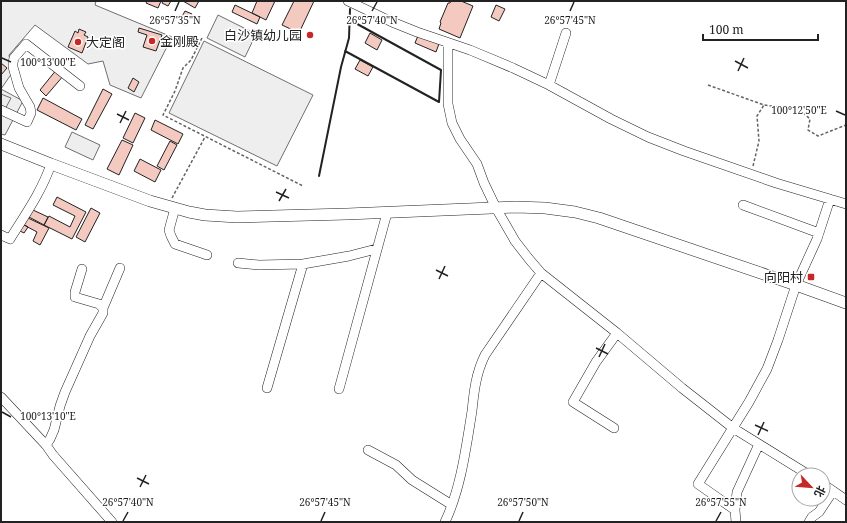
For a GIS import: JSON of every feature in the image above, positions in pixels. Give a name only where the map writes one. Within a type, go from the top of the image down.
[{"type":"main road","points":[[1,144],[51,164],[171,207],[205,215],[237,217],[387,213],[516,207],[545,208],[575,212],[599,218],[846,303]]},
{"type":"street","points":[[348,1],[392,22],[470,50],[549,85],[611,120],[648,137],[751,174],[846,204]]},
{"type":"street","points":[[549,85],[566,33]]},
{"type":"street","points":[[448,43],[448,104],[452,123],[460,139],[477,164],[496,208],[515,242],[541,273],[617,333],[682,388],[733,428],[796,467]]},
{"type":"street","points":[[1,110],[27,122],[31,113],[30,107],[19,88],[13,67],[14,58],[26,44],[80,86]]},
{"type":"street","points":[[1,235],[10,239],[41,189],[51,164]]},
{"type":"street","points":[[735,510],[698,484],[757,389],[767,369],[777,345],[796,285],[819,233],[830,199]]},
{"type":"street","points":[[743,205],[819,233]]},
{"type":"street","points":[[171,207],[169,230],[175,244],[206,256]]},
{"type":"street","points":[[339,388],[387,213]]},
{"type":"street","points":[[238,263],[259,265],[303,264],[349,256],[376,249]]},
{"type":"street","points":[[267,388],[303,264]]},
{"type":"street","points":[[46,445],[54,430],[65,392],[102,312],[120,268]]},
{"type":"street","points":[[82,269],[75,292],[75,297],[99,304],[102,312]]},
{"type":"street","points":[[445,522],[452,504],[463,460],[472,412],[475,385],[481,362],[541,273]]},
{"type":"street","points":[[614,428],[573,402],[596,362],[617,333]]},
{"type":"street","points":[[1,397],[46,445],[112,522]]},
{"type":"street","points":[[736,522],[735,510],[737,492],[759,444]]},
{"type":"street","points":[[368,450],[396,465],[412,480],[452,504]]},
{"type":"street","points":[[809,522],[812,516],[820,512],[833,491],[846,500]]},
{"type":"path","points":[[202,38],[191,60],[183,68],[175,90],[162,115],[303,186]]},
{"type":"path","points":[[708,85],[764,104],[800,110],[810,119],[808,130],[818,136],[846,124]]},
{"type":"path","points":[[751,174],[759,141],[757,116],[764,104]]},
{"type":"path","points":[[171,207],[205,136]]},
{"type":"shaded area","points":[[1,1],[96,1],[95,5],[172,37],[141,98],[110,85],[103,61],[88,64],[35,25],[9,55],[12,73],[1,89]]},
{"type":"shaded area","points":[[218,15],[256,34],[245,57],[207,38]]},
{"type":"shaded area","points":[[204,41],[313,95],[277,166],[169,113]]},
{"type":"shaded area","points":[[1,89],[23,101],[5,135],[1,134]]},
{"type":"shaded area","points":[[1,94],[11,98],[1,117]]},
{"type":"shaded area","points":[[72,132],[100,145],[93,160],[65,147]]},
{"type":"building","points":[[147,1],[161,1],[158,8],[146,3]]},
{"type":"building","points":[[163,1],[171,1],[168,6],[162,3]]},
{"type":"building","points":[[183,1],[199,1],[195,8]]},
{"type":"building","points":[[257,1],[275,1],[266,20],[252,13]]},
{"type":"building","points":[[294,1],[314,1],[299,33],[282,25]]},
{"type":"building","points":[[451,1],[461,1],[473,6],[460,38],[439,29],[440,22],[448,3]]},
{"type":"building","points":[[235,5],[260,17],[257,24],[232,12]]},
{"type":"building","points":[[496,5],[505,9],[499,21],[491,17]]},
{"type":"building","points":[[185,11],[192,14],[186,25],[179,22]]},
{"type":"building","name":"金刚殿","points":[[139,28],[162,35],[156,51],[143,47],[147,35],[138,32]]},
{"type":"building","name":"大定阁","points":[[79,29],[86,32],[84,35],[88,37],[82,53],[68,47],[75,31],[78,33]]},
{"type":"building","points":[[370,33],[382,40],[377,50],[365,43]]},
{"type":"building","points":[[419,33],[440,41],[436,52],[415,43]]},
{"type":"building","points":[[360,60],[373,67],[368,76],[355,69]]},
{"type":"building","points":[[1,63],[7,68],[1,75]]},
{"type":"building","points":[[57,69],[64,75],[46,96],[40,90]]},
{"type":"building","points":[[133,78],[139,82],[134,92],[128,88]]},
{"type":"building","points":[[103,89],[112,94],[93,129],[85,125]]},
{"type":"building","points":[[43,98],[82,119],[76,130],[37,110]]},
{"type":"building","points":[[135,113],[145,118],[133,143],[123,138]]},
{"type":"building","points":[[155,120],[183,134],[178,144],[151,130]]},
{"type":"building","points":[[122,140],[133,145],[119,175],[107,169]]},
{"type":"building","points":[[170,141],[177,145],[164,170],[157,166]]},
{"type":"building","points":[[140,159],[161,170],[155,182],[134,171]]},
{"type":"building","points":[[57,197],[86,212],[72,239],[44,225],[49,216],[70,227],[75,216],[53,205]]},
{"type":"building","points":[[91,208],[100,213],[85,242],[76,237]]},
{"type":"building","points":[[33,210],[48,217],[44,225],[29,217]]},
{"type":"building","points":[[28,218],[49,228],[40,245],[33,241],[37,232],[24,225]]},
{"type":"building","points":[[23,224],[28,227],[24,233],[20,231]]},
{"type":"wall","points":[[319,176],[341,67],[349,38],[350,9]]},
{"type":"wall","points":[[345,51],[439,102],[441,70],[350,20]]},
{"type":"place","name":"白沙镇幼儿园","points":[[310,35]]},
{"type":"place","name":"金刚殿","points":[[152,41]]},
{"type":"place","name":"大定阁","points":[[78,42]]},
{"type":"place","name":"向阳村","points":[[811,277]]}]
